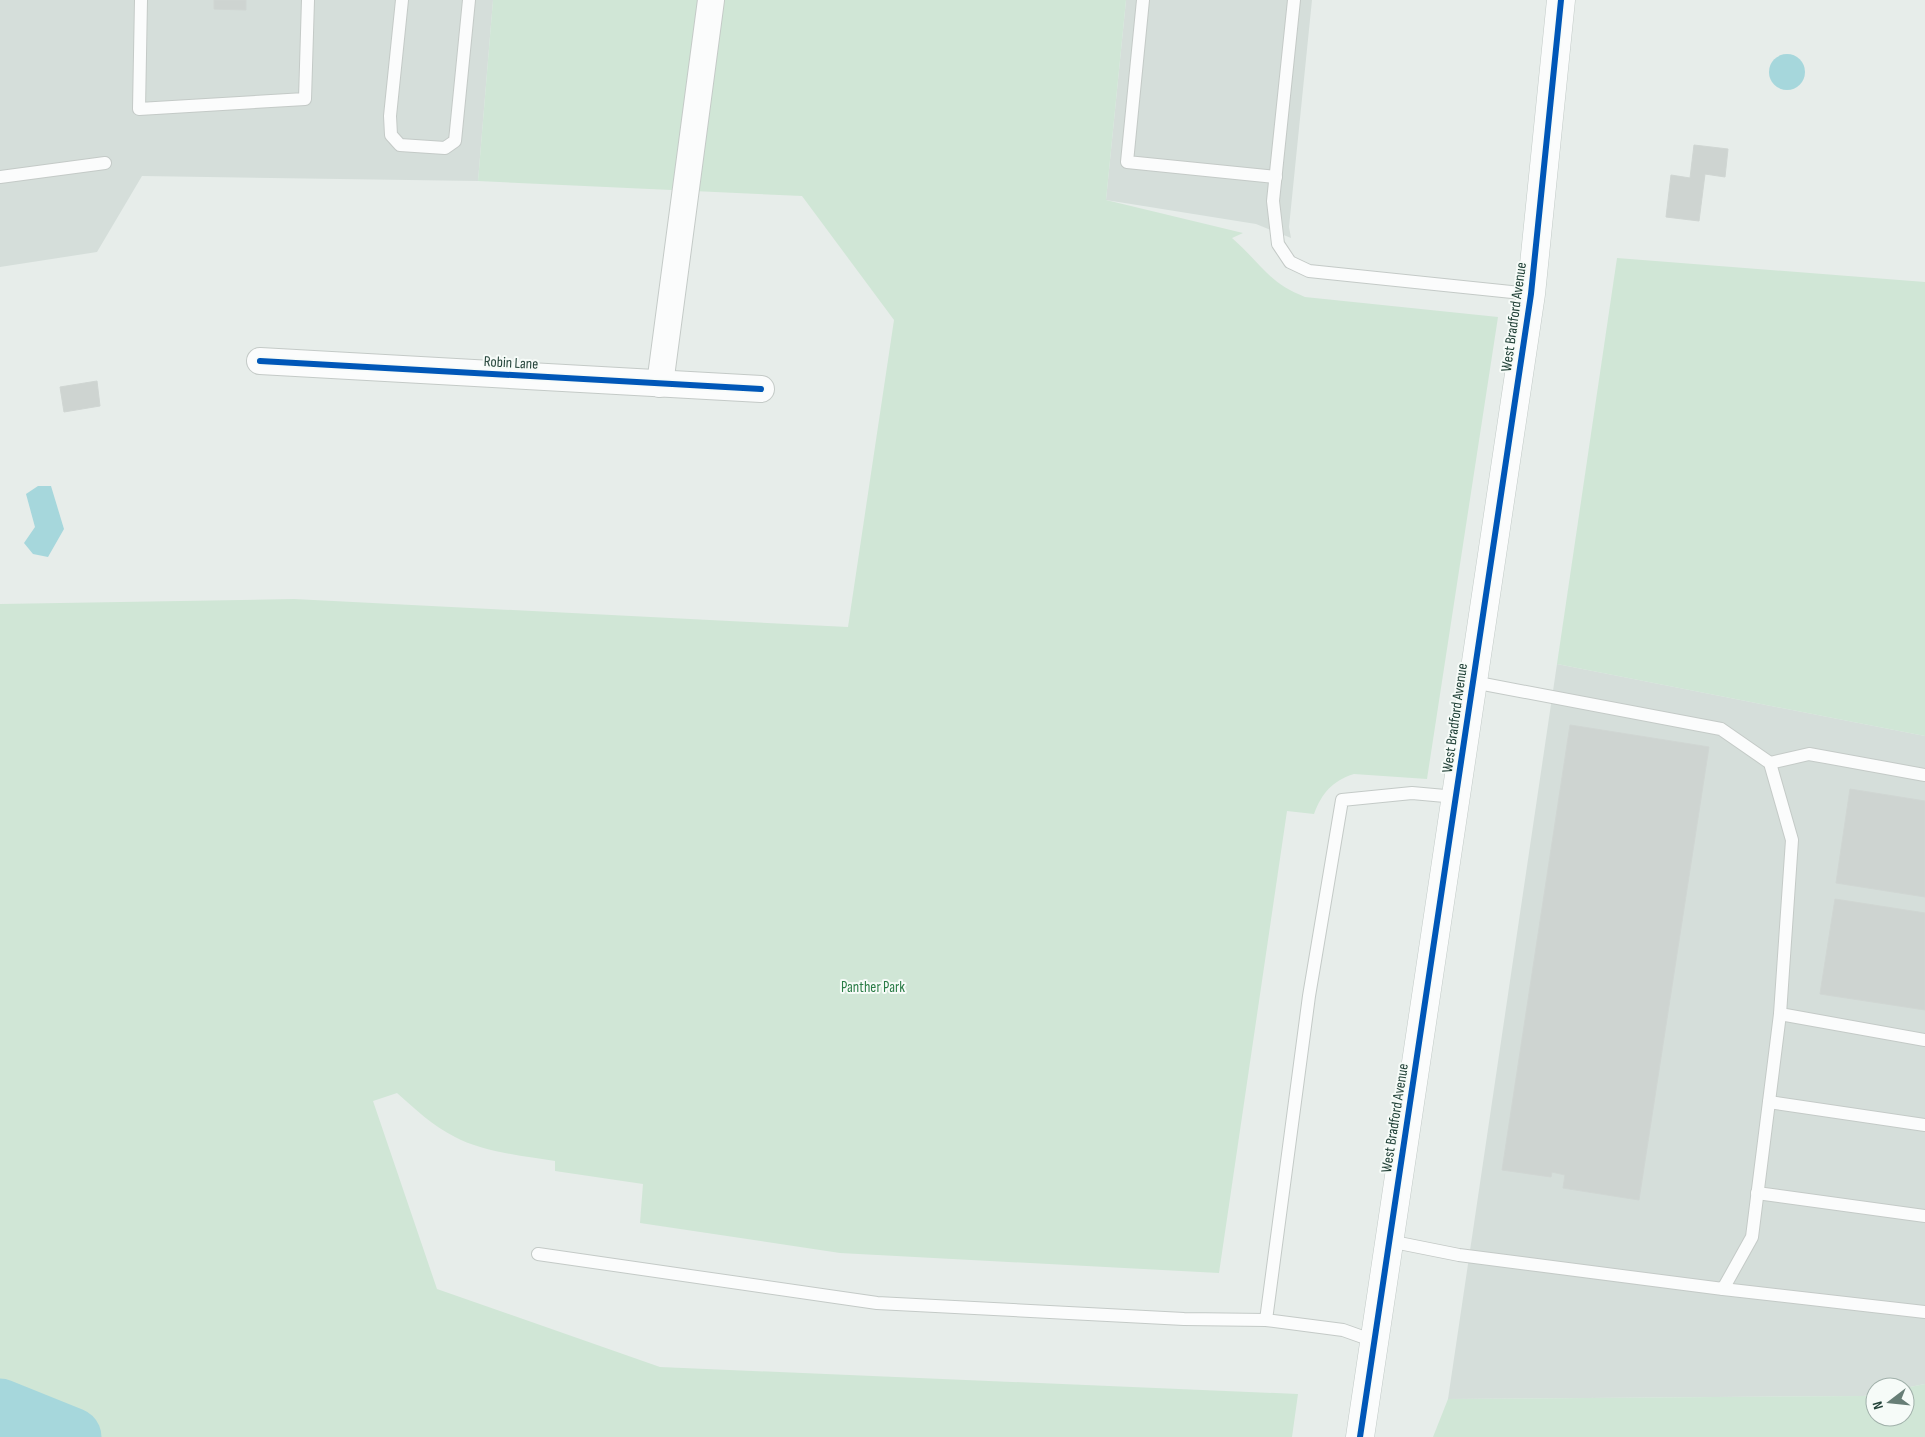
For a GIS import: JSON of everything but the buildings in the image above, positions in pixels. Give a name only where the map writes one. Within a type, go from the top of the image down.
[{"type":"street","points":[[660,384],[711,0]]},
{"type":"street","name":"West Bradford Avenue","points":[[1360,1437],[1531,294],[1562,0]]},
{"type":"street","name":"Robin Lane","points":[[260,361],[761,389]]},
{"type":"lane","points":[[141,0],[139,109],[305,99],[308,0]]},
{"type":"lane","points":[[402,0],[390,116],[391,135],[400,145],[445,148],[455,140],[468,0]]},
{"type":"lane","points":[[1143,0],[1127,162],[1276,177]]},
{"type":"lane","points":[[1294,0],[1273,201],[1278,244],[1290,262],[1309,271],[1531,294]]},
{"type":"lane","points":[[1,173],[105,163]]},
{"type":"lane","points":[[1473,682],[1721,729],[1770,763],[1792,840],[1780,1014],[1752,1237],[1723,1289]]},
{"type":"lane","points":[[1770,763],[1809,754],[1925,775]]},
{"type":"lane","points":[[1266,1320],[1309,996],[1342,800],[1412,793],[1456,796]]},
{"type":"lane","points":[[1780,1014],[1925,1040]]},
{"type":"lane","points":[[1768,1102],[1925,1125]]},
{"type":"lane","points":[[1757,1193],[1925,1216]]},
{"type":"lane","points":[[1389,1241],[1459,1255],[1723,1289],[1925,1312]]},
{"type":"lane","points":[[538,1254],[877,1303],[1184,1319],[1266,1320],[1343,1330],[1374,1341]]},
{"type":"shaded area","points":[[0,0],[493,0],[478,181],[142,176],[97,252],[0,267]]},
{"type":"shaded area","points":[[1126,0],[1312,0],[1289,227],[1291,238],[1256,224],[1106,200]]},
{"type":"shaded area","points":[[1557,664],[1925,736],[1925,1384],[1915,1386],[1915,1377],[1865,1377],[1864,1396],[1448,1399]]},
{"type":"green space","name":"Panther Park","points":[[493,0],[1126,0],[1106,200],[1243,233],[1232,238],[1273,279],[1305,297],[1498,317],[1427,779],[1354,774],[1334,784],[1324,794],[1314,814],[1287,811],[1219,1273],[840,1253],[640,1223],[643,1184],[555,1171],[555,1161],[504,1153],[466,1142],[447,1133],[417,1111],[397,1093],[373,1101],[437,1289],[660,1367],[1298,1394],[1292,1437],[0,1437],[0,604],[294,599],[848,627],[894,320],[802,196],[478,181]]},
{"type":"green space","points":[[1617,258],[1925,282],[1925,736],[1557,664]]},
{"type":"green space","points":[[1925,1384],[1925,1437],[1433,1437],[1448,1399],[1865,1396],[1865,1427],[1915,1427],[1915,1386]]},
{"type":"water","points":[[1787,54],[1800,59],[1805,72],[1800,85],[1787,90],[1774,85],[1769,72],[1774,59]]},
{"type":"water","points":[[38,486],[51,486],[64,529],[48,557],[33,554],[24,543],[35,527],[26,494]]},
{"type":"waterway","points":[[0,1408],[72,1437]]},
{"type":"cycle path","points":[[1360,1437],[1531,294],[1561,0]]},
{"type":"cycle path","points":[[260,361],[761,389]]}]
